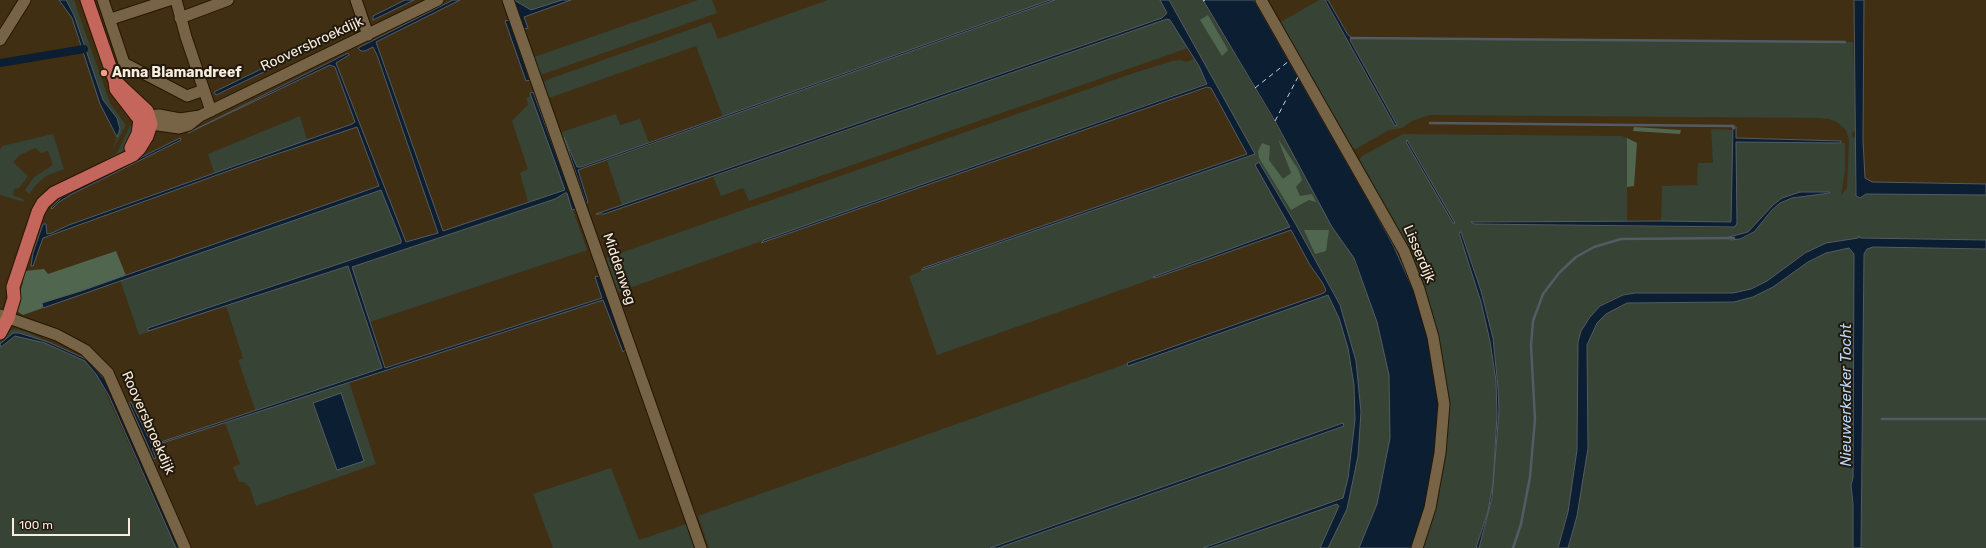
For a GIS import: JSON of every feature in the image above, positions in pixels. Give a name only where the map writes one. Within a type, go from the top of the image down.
[{"type":"main road","points":[[0,333],[3,316],[14,298],[13,287],[38,212],[48,198],[54,193],[124,158],[147,120],[137,114],[116,89],[116,81],[87,0]]},
{"type":"street","points":[[0,40],[25,0]]},
{"type":"street","points":[[103,0],[111,19],[124,63],[187,96],[204,90]]},
{"type":"street","points":[[111,19],[170,0]]},
{"type":"street","points":[[176,0],[180,18],[211,111]]},
{"type":"street","points":[[180,18],[228,0]]},
{"type":"street","points":[[356,0],[368,35]]},
{"type":"street","name":"Rooversbroekdijk","points":[[147,120],[181,128],[189,125],[200,116],[438,0]]},
{"type":"street","name":"Middenweg","points":[[508,0],[701,548]]},
{"type":"street","name":"Lisserdijk","points":[[1261,0],[1404,251],[1419,289],[1433,337],[1444,404],[1440,453],[1430,508],[1417,548]]},
{"type":"street","name":"Rooversbroekdijk","points":[[3,316],[57,335],[85,350],[108,373],[185,548]]},
{"type":"green space","points":[[66,0],[74,0],[110,103],[126,125],[112,151],[120,129],[117,118],[103,100],[74,15]]},
{"type":"green space","points":[[514,0],[568,0],[520,17]]},
{"type":"green space","points":[[698,0],[712,0],[717,13],[541,75],[534,57]]},
{"type":"green space","points":[[828,0],[1050,0],[898,56],[1055,0],[1160,0],[1167,13],[1163,18],[622,205],[607,161],[821,83],[723,117],[696,46],[549,98],[543,84],[543,82],[552,78],[711,22],[718,39]]},
{"type":"green space","points":[[1169,0],[1203,0],[1354,258],[1354,262],[1378,322],[1389,375],[1390,438],[1388,458],[1377,504],[1359,548],[709,548],[698,516],[1328,292],[1310,257],[1291,230],[937,355],[909,276],[919,272],[923,268],[1251,153],[1211,82],[618,292],[606,258],[1131,74],[1172,61],[1181,60],[1186,62],[1196,58]]},
{"type":"green space","points":[[1319,0],[1324,0],[1347,39],[1853,42],[1856,130],[1852,133],[1852,136],[1856,138],[1855,193],[1860,197],[1866,194],[1986,195],[1986,240],[1860,238],[1859,236],[1858,238],[1826,243],[1805,253],[1767,281],[1751,289],[1734,293],[1635,293],[1623,295],[1608,301],[1600,306],[1578,342],[1577,450],[1568,512],[1558,548],[1479,548],[1492,498],[1499,411],[1497,370],[1481,291],[1460,232],[1481,302],[1490,341],[1496,381],[1497,409],[1493,483],[1488,511],[1476,548],[1420,548],[1438,342],[1361,166],[1359,160],[1362,156],[1403,134],[1622,136],[1627,138],[1627,221],[1475,221],[1474,224],[1725,228],[1735,227],[1736,142],[1845,143],[1845,170],[1841,196],[1847,187],[1849,140],[1846,130],[1837,122],[1829,119],[1818,118],[1430,115],[1412,121],[1402,128],[1389,130],[1356,149],[1351,148],[1279,23]],"holes":[[[1800,192],[1830,193],[1792,198],[1780,203],[1772,210],[1754,232],[1740,239],[1730,237],[1748,232],[1773,205],[1782,198]]]},
{"type":"green space","points":[[1208,15],[1228,50],[1222,56],[1200,20]]},
{"type":"green space","points":[[1167,19],[1170,20],[1191,47],[749,201],[743,188],[721,196],[713,177]]},
{"type":"green space","points":[[531,96],[565,190],[528,202],[520,173],[528,169],[512,121],[528,105],[526,98]]},
{"type":"green space","points":[[616,114],[620,125],[640,119],[649,143],[581,167],[577,167],[564,138],[575,169],[571,171],[560,136],[562,132]]},
{"type":"green space","points":[[300,116],[308,143],[215,175],[208,154]]},
{"type":"green space","points":[[130,126],[136,129],[128,148],[118,157],[104,163],[104,161],[117,153]]},
{"type":"green space","points":[[1634,127],[1681,130],[1680,134],[1633,131]]},
{"type":"green space","points":[[1711,129],[1732,130],[1732,222],[1661,221],[1662,186],[1697,185],[1698,163],[1713,163]]},
{"type":"green space","points":[[53,134],[64,169],[46,176],[29,194],[25,190],[34,177],[53,165],[48,151],[41,153],[35,148],[20,155],[13,162],[28,176],[19,188],[14,189],[13,195],[23,199],[24,202],[0,195],[0,150],[2,146]]},
{"type":"green space","points":[[1627,138],[1637,143],[1634,186],[1627,187]]},
{"type":"green space","points":[[1278,139],[1298,169],[1302,180],[1296,187],[1300,196],[1312,194],[1316,202],[1309,200],[1291,210],[1259,158],[1258,151],[1262,143],[1270,146],[1269,160],[1283,179],[1291,173]]},
{"type":"green space","points":[[382,188],[403,244],[299,281],[348,266],[349,268],[382,368],[349,382],[376,464],[256,506],[250,488],[244,482],[239,482],[233,467],[240,464],[225,423],[256,412],[238,360],[243,358],[226,306],[139,335],[120,280]]},
{"type":"green space","points":[[567,193],[587,250],[370,322],[352,267],[353,266],[555,199]]},
{"type":"green space","points":[[1304,230],[1329,230],[1326,251],[1315,254]]},
{"type":"green space","points":[[1873,247],[1986,249],[1986,548],[1861,548],[1864,254],[1867,249]]},
{"type":"green space","points":[[1849,248],[1854,254],[1853,478],[1851,485],[1853,504],[1853,548],[1568,548],[1577,516],[1588,448],[1587,345],[1597,323],[1606,314],[1627,303],[1734,302],[1753,297],[1773,287],[1808,262],[1826,253]]},
{"type":"green space","points":[[116,251],[127,278],[23,315],[15,310],[23,282],[24,271],[44,269],[48,274]]},
{"type":"green space","points":[[15,329],[25,331],[74,353],[85,361],[99,378],[176,548],[0,548],[0,343],[11,330]]},
{"type":"green space","points":[[611,468],[639,540],[686,524],[694,548],[553,548],[533,494]]},
{"type":"water","points":[[59,0],[66,0],[74,15],[103,100],[117,118],[120,129],[117,137],[100,104],[72,18]]},
{"type":"water","points":[[405,0],[414,0],[373,20],[373,16]]},
{"type":"water","points":[[453,0],[460,0],[376,42],[443,231],[565,190],[530,93],[533,92],[576,209],[572,210],[567,193],[565,193],[555,199],[352,267],[385,368],[602,298],[595,277],[599,276],[626,349],[623,352],[603,300],[156,445],[152,448],[156,458],[154,459],[129,403],[131,402],[152,445],[382,368],[348,266],[148,331],[148,328],[401,243],[381,190],[43,308],[42,303],[81,291],[379,186],[357,127],[253,162],[43,238],[33,266],[31,266],[33,253],[43,224],[46,224],[47,234],[52,233],[69,225],[352,124],[355,122],[335,67],[330,65],[188,133],[348,53],[349,55],[336,63],[406,242],[438,233],[377,55],[373,47],[365,51],[361,51],[358,48]]},
{"type":"water","points":[[514,0],[531,10],[562,0],[571,0],[524,17],[528,28],[524,29]]},
{"type":"water","points":[[1050,0],[1055,0],[578,170],[588,202],[586,203],[564,137],[577,167],[581,167]]},
{"type":"water","points":[[1160,0],[1169,0],[1255,154],[922,270],[923,268],[1247,154],[1211,88],[1207,87],[761,243],[764,240],[1207,84],[1199,66],[1170,20],[1167,19],[604,214],[596,214],[1162,18],[1167,13]]},
{"type":"water","points":[[1203,0],[1254,0],[1394,247],[1419,303],[1436,372],[1439,411],[1435,460],[1429,497],[1413,548],[1359,548],[1377,504],[1390,438],[1389,375],[1377,322],[1354,258],[1332,227],[1275,121]]},
{"type":"water","points":[[1325,0],[1328,0],[1348,35],[1351,37],[1350,40],[1397,125],[1395,126]]},
{"type":"water","points":[[1854,0],[1864,0],[1863,140],[1865,178],[1872,182],[1986,184],[1986,195],[1866,194],[1860,198],[1856,196]]},
{"type":"water","points":[[509,20],[530,80],[526,81],[505,21]]},
{"type":"water","points":[[354,24],[355,28],[216,95],[214,92]]},
{"type":"water","points":[[1733,125],[1736,127],[1736,138],[1841,141],[1841,143],[1736,142],[1737,223],[1735,227],[1474,224],[1471,222],[1731,222]]},
{"type":"water","points":[[180,138],[181,140],[70,195],[59,202],[52,209],[51,208],[62,197]]},
{"type":"water","points":[[1407,140],[1455,223],[1453,223],[1406,142]]},
{"type":"water","points":[[1259,162],[1295,223],[1340,305],[1356,361],[1361,412],[1358,456],[1347,509],[1328,548],[1320,548],[1339,506],[1337,504],[1210,548],[1203,548],[1343,498],[1348,478],[1355,420],[1354,385],[1348,348],[1339,318],[1328,295],[1128,366],[1127,363],[1324,293],[1326,290],[1310,265],[1291,230],[1155,278],[1153,277],[1290,227],[1255,165]]},
{"type":"water","points":[[1800,192],[1830,193],[1792,198],[1780,203],[1772,210],[1754,232],[1740,239],[1731,240],[1729,237],[1748,232],[1773,205],[1782,198]]},
{"type":"water","points":[[1461,232],[1481,291],[1493,338],[1498,387],[1499,411],[1492,498],[1479,548],[1476,548],[1488,511],[1493,483],[1497,415],[1496,381],[1490,341],[1481,302],[1459,233]]},
{"type":"water","points":[[1859,236],[1860,238],[1986,240],[1986,249],[1873,247],[1867,249],[1864,254],[1861,548],[1853,548],[1853,504],[1851,485],[1853,478],[1854,254],[1849,248],[1826,253],[1808,262],[1773,287],[1753,297],[1734,302],[1627,303],[1606,314],[1597,323],[1587,345],[1588,448],[1577,516],[1568,548],[1558,548],[1568,512],[1577,450],[1578,342],[1581,331],[1590,317],[1600,306],[1623,295],[1635,293],[1733,293],[1751,289],[1767,281],[1805,253],[1826,243],[1858,238]]},
{"type":"water","points":[[13,333],[19,333],[48,342],[88,360],[105,380],[179,548],[176,548],[109,396],[96,374],[85,361],[45,343],[15,336],[1,347],[0,344]]},
{"type":"water","points":[[341,393],[364,461],[337,470],[313,403]]},
{"type":"water","points":[[1343,423],[1344,426],[998,548],[990,548]]},
{"type":"waterway","points":[[1351,38],[1845,42]]},
{"type":"waterway","points":[[0,63],[84,49]]},
{"type":"waterway","points":[[1430,123],[1732,126],[1734,128]]},
{"type":"waterway","points":[[1513,548],[1521,524],[1530,477],[1535,419],[1531,346],[1533,321],[1543,294],[1559,273],[1576,257],[1594,247],[1621,239],[1734,238]]},
{"type":"waterway","points":[[1882,419],[1986,419]]},
{"type":"ferry route","points":[[1255,88],[1289,61]]},
{"type":"ferry route","points":[[1275,121],[1298,77]]},
{"type":"place","name":"Anna Blamandreef","points":[[104,73]]},
{"type":"water label","name":"Nieuwerkerker Tocht","points":[[1847,395]]}]
